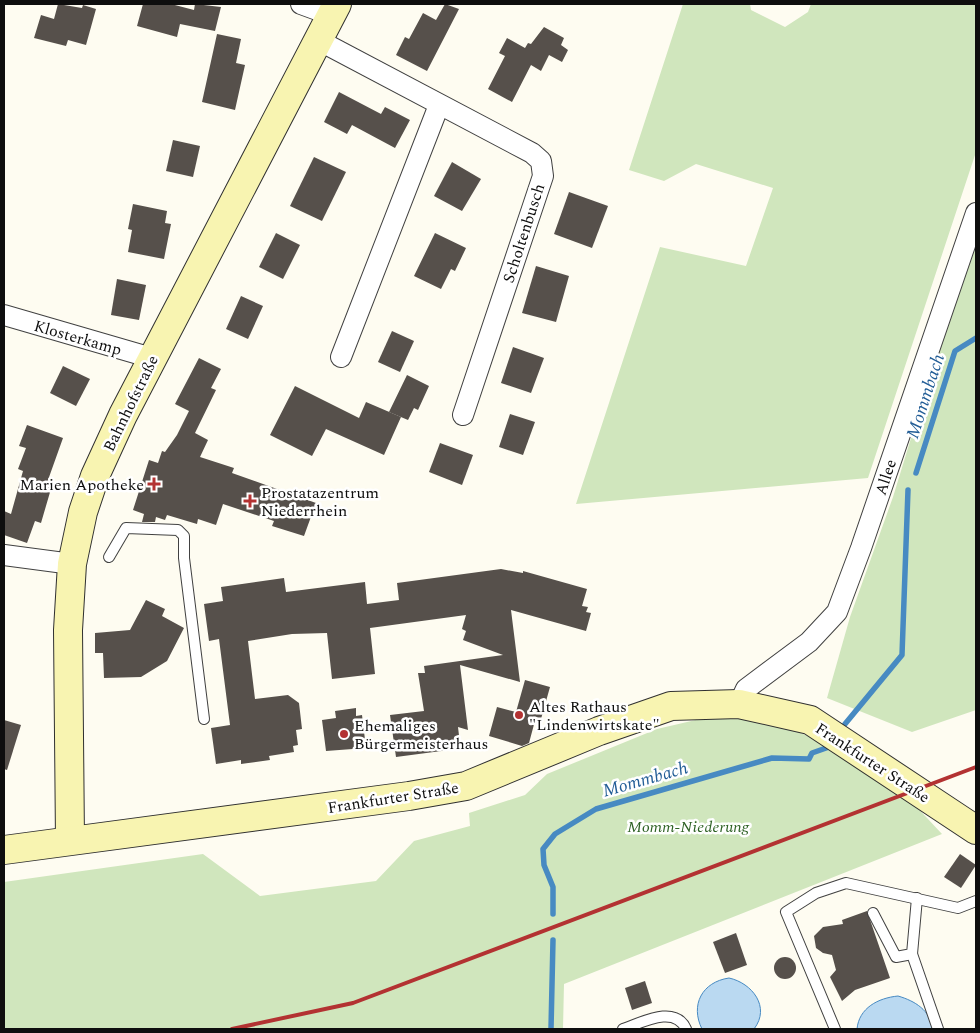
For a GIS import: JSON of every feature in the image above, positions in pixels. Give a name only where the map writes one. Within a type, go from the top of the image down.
[{"type":"main road","name":"Bahnhofstraße","points":[[70,840],[68,630],[72,564],[83,512],[95,476],[152,358],[334,9]]},
{"type":"main road","name":"Frankfurter Straße","points":[[4,850],[409,796],[466,786],[599,731],[671,706],[739,704],[810,720],[976,830]]},
{"type":"street","points":[[301,4],[334,9]]},
{"type":"street","name":"Scholtenbusch","points":[[318,40],[532,153],[541,161],[543,176],[463,415]]},
{"type":"street","points":[[340,357],[439,105]]},
{"type":"street","name":"Allee","points":[[739,704],[746,689],[809,642],[837,612],[861,548],[976,213]]},
{"type":"street","name":"Klosterkamp","points":[[4,315],[152,358]]},
{"type":"street","points":[[4,556],[72,564]]},
{"type":"lane","points":[[109,557],[126,528],[178,530],[184,536],[184,558],[204,719]]},
{"type":"lane","points":[[835,1029],[786,912],[816,893],[846,883],[958,908],[976,901]]},
{"type":"lane","points":[[917,898],[912,954],[938,1029]]},
{"type":"lane","points":[[873,913],[896,958],[912,954]]},
{"type":"lane","points":[[622,1029],[656,1018],[671,1016],[683,1022],[686,1029]]},
{"type":"green space","points":[[683,4],[750,4],[751,10],[785,27],[808,12],[811,4],[976,4],[976,152],[868,478],[576,504],[660,247],[746,266],[773,188],[696,164],[664,181],[629,170]]},
{"type":"green space","points":[[976,235],[976,710],[912,732],[827,698],[850,617],[893,497],[949,314]]},
{"type":"green space","name":"Momm-Niederung","points":[[727,716],[771,721],[808,736],[864,766],[898,787],[942,834],[564,984],[563,1029],[4,1029],[4,882],[203,854],[260,896],[376,881],[414,841],[470,826],[469,813],[525,795],[547,774],[657,729],[700,719]]},
{"type":"water","points":[[729,978],[745,985],[752,991],[760,1005],[759,1021],[754,1029],[702,1029],[697,1011],[701,996],[712,984]]},
{"type":"water","points":[[898,996],[921,1007],[929,1017],[933,1029],[857,1029],[861,1015],[871,1005],[883,999]]},
{"type":"building","points":[[58,4],[82,8],[83,5],[96,9],[86,45],[68,40],[66,46],[34,38],[41,15],[54,19]]},
{"type":"building","points":[[143,4],[171,4],[194,10],[195,4],[221,7],[215,31],[180,24],[177,37],[137,26]]},
{"type":"building","points":[[445,4],[459,9],[427,71],[396,55],[405,37],[409,39],[423,13],[436,20]]},
{"type":"building","points":[[544,27],[564,38],[561,45],[568,50],[562,62],[549,55],[541,71],[531,65],[512,102],[488,89],[505,56],[499,53],[507,38],[525,48],[528,43],[531,44]]},
{"type":"building","points":[[217,34],[241,39],[236,63],[245,65],[235,110],[202,102]]},
{"type":"building","points":[[339,92],[381,114],[385,107],[410,120],[395,148],[352,125],[347,134],[324,122]]},
{"type":"building","points":[[173,140],[200,146],[193,177],[166,171]]},
{"type":"building","points":[[314,157],[346,172],[322,221],[290,206]]},
{"type":"building","points":[[452,162],[481,179],[462,211],[434,196]]},
{"type":"building","points":[[569,192],[608,206],[592,248],[554,234]]},
{"type":"building","points":[[133,204],[167,211],[165,223],[171,224],[164,259],[128,252],[132,230],[128,229]]},
{"type":"building","points":[[276,233],[300,245],[283,279],[259,267]]},
{"type":"building","points":[[435,233],[466,248],[455,271],[451,269],[441,289],[414,276]]},
{"type":"building","points":[[536,266],[569,276],[556,322],[522,313]]},
{"type":"building","points":[[117,279],[146,285],[139,320],[111,315]]},
{"type":"building","points":[[241,296],[263,306],[248,339],[226,329]]},
{"type":"building","points":[[392,331],[414,341],[400,372],[378,362]]},
{"type":"building","points":[[513,347],[544,358],[531,393],[501,383]]},
{"type":"building","points":[[199,358],[221,369],[211,388],[216,390],[195,433],[208,440],[200,457],[234,468],[232,473],[316,503],[304,536],[272,526],[274,521],[223,504],[216,525],[198,519],[197,524],[167,515],[165,520],[156,517],[155,522],[142,522],[144,514],[133,510],[149,460],[158,463],[162,451],[165,452],[177,435],[189,411],[175,404]]},
{"type":"building","points":[[63,366],[90,379],[76,406],[50,393]]},
{"type":"building","points":[[407,375],[429,386],[418,410],[414,408],[408,420],[389,412]]},
{"type":"building","points":[[295,386],[359,418],[366,402],[401,417],[384,455],[326,429],[312,456],[270,435]]},
{"type":"building","points":[[510,414],[535,422],[523,455],[499,447]]},
{"type":"building","points":[[27,425],[63,438],[48,480],[53,482],[41,523],[35,521],[27,543],[4,535],[4,511],[11,514],[23,471],[18,469],[26,448],[19,446]]},
{"type":"building","points":[[440,443],[473,455],[462,485],[429,472]]},
{"type":"building","points":[[501,569],[523,573],[523,571],[587,589],[582,606],[588,607],[586,612],[591,613],[586,631],[511,610],[520,682],[460,665],[468,730],[458,727],[460,744],[447,745],[449,750],[396,757],[390,715],[424,711],[418,673],[425,673],[424,666],[503,655],[463,640],[466,631],[462,629],[466,615],[370,628],[375,674],[332,679],[327,633],[292,634],[248,641],[255,699],[288,695],[299,703],[302,729],[296,730],[298,745],[293,746],[294,752],[269,756],[270,760],[241,764],[241,760],[216,764],[211,728],[230,725],[219,639],[209,641],[204,604],[223,601],[221,587],[284,578],[286,592],[365,582],[367,604],[399,600],[397,583]]},
{"type":"building","points":[[146,600],[165,609],[162,616],[184,628],[167,661],[141,677],[104,678],[103,653],[95,653],[95,633],[130,630]]},
{"type":"building","name":"Altes Rathaus \"Lindenwirtskate\"","points":[[525,680],[550,687],[541,719],[536,717],[529,743],[522,746],[489,736],[497,707],[516,712]]},
{"type":"building","name":"Ehemaliges Bürgermeisterhaus","points":[[356,708],[356,716],[362,715],[366,748],[326,751],[322,720],[336,718],[335,711]]},
{"type":"building","points":[[4,720],[21,725],[7,770],[4,769]]},
{"type":"building","points":[[960,854],[976,865],[961,888],[944,877]]},
{"type":"building","points":[[867,911],[890,978],[855,990],[842,1001],[830,977],[836,970],[832,955],[823,953],[816,948],[814,936],[823,927],[843,924],[842,920]]},
{"type":"building","points":[[736,933],[747,965],[725,973],[713,942]]},
{"type":"building","points":[[785,957],[793,960],[796,968],[793,976],[785,979],[777,976],[774,968],[777,960]]},
{"type":"building","points":[[645,981],[652,1003],[632,1010],[625,988]]},
{"type":"waterway","name":"Mommbach","points":[[916,473],[955,351],[976,338]]},
{"type":"waterway","name":"Mommbach","points":[[845,724],[902,655],[908,490]]},
{"type":"waterway","name":"Mommbach","points":[[553,914],[553,887],[544,865],[543,849],[555,834],[596,809],[772,758],[809,759],[812,753],[829,747]]},
{"type":"waterway","name":"Mommbach","points":[[551,1029],[553,940]]},
{"type":"railway","points":[[232,1029],[353,1003],[976,767]]},
{"type":"place","name":"Marien Apotheke","points":[[154,484]]},
{"type":"place","name":"Prostatazentrum Niederrhein","points":[[250,501]]},
{"type":"place","name":"Altes Rathaus \"Lindenwirtskate\"","points":[[519,715]]},
{"type":"place","name":"Ehemaliges Bürgermeisterhaus","points":[[344,734]]}]
